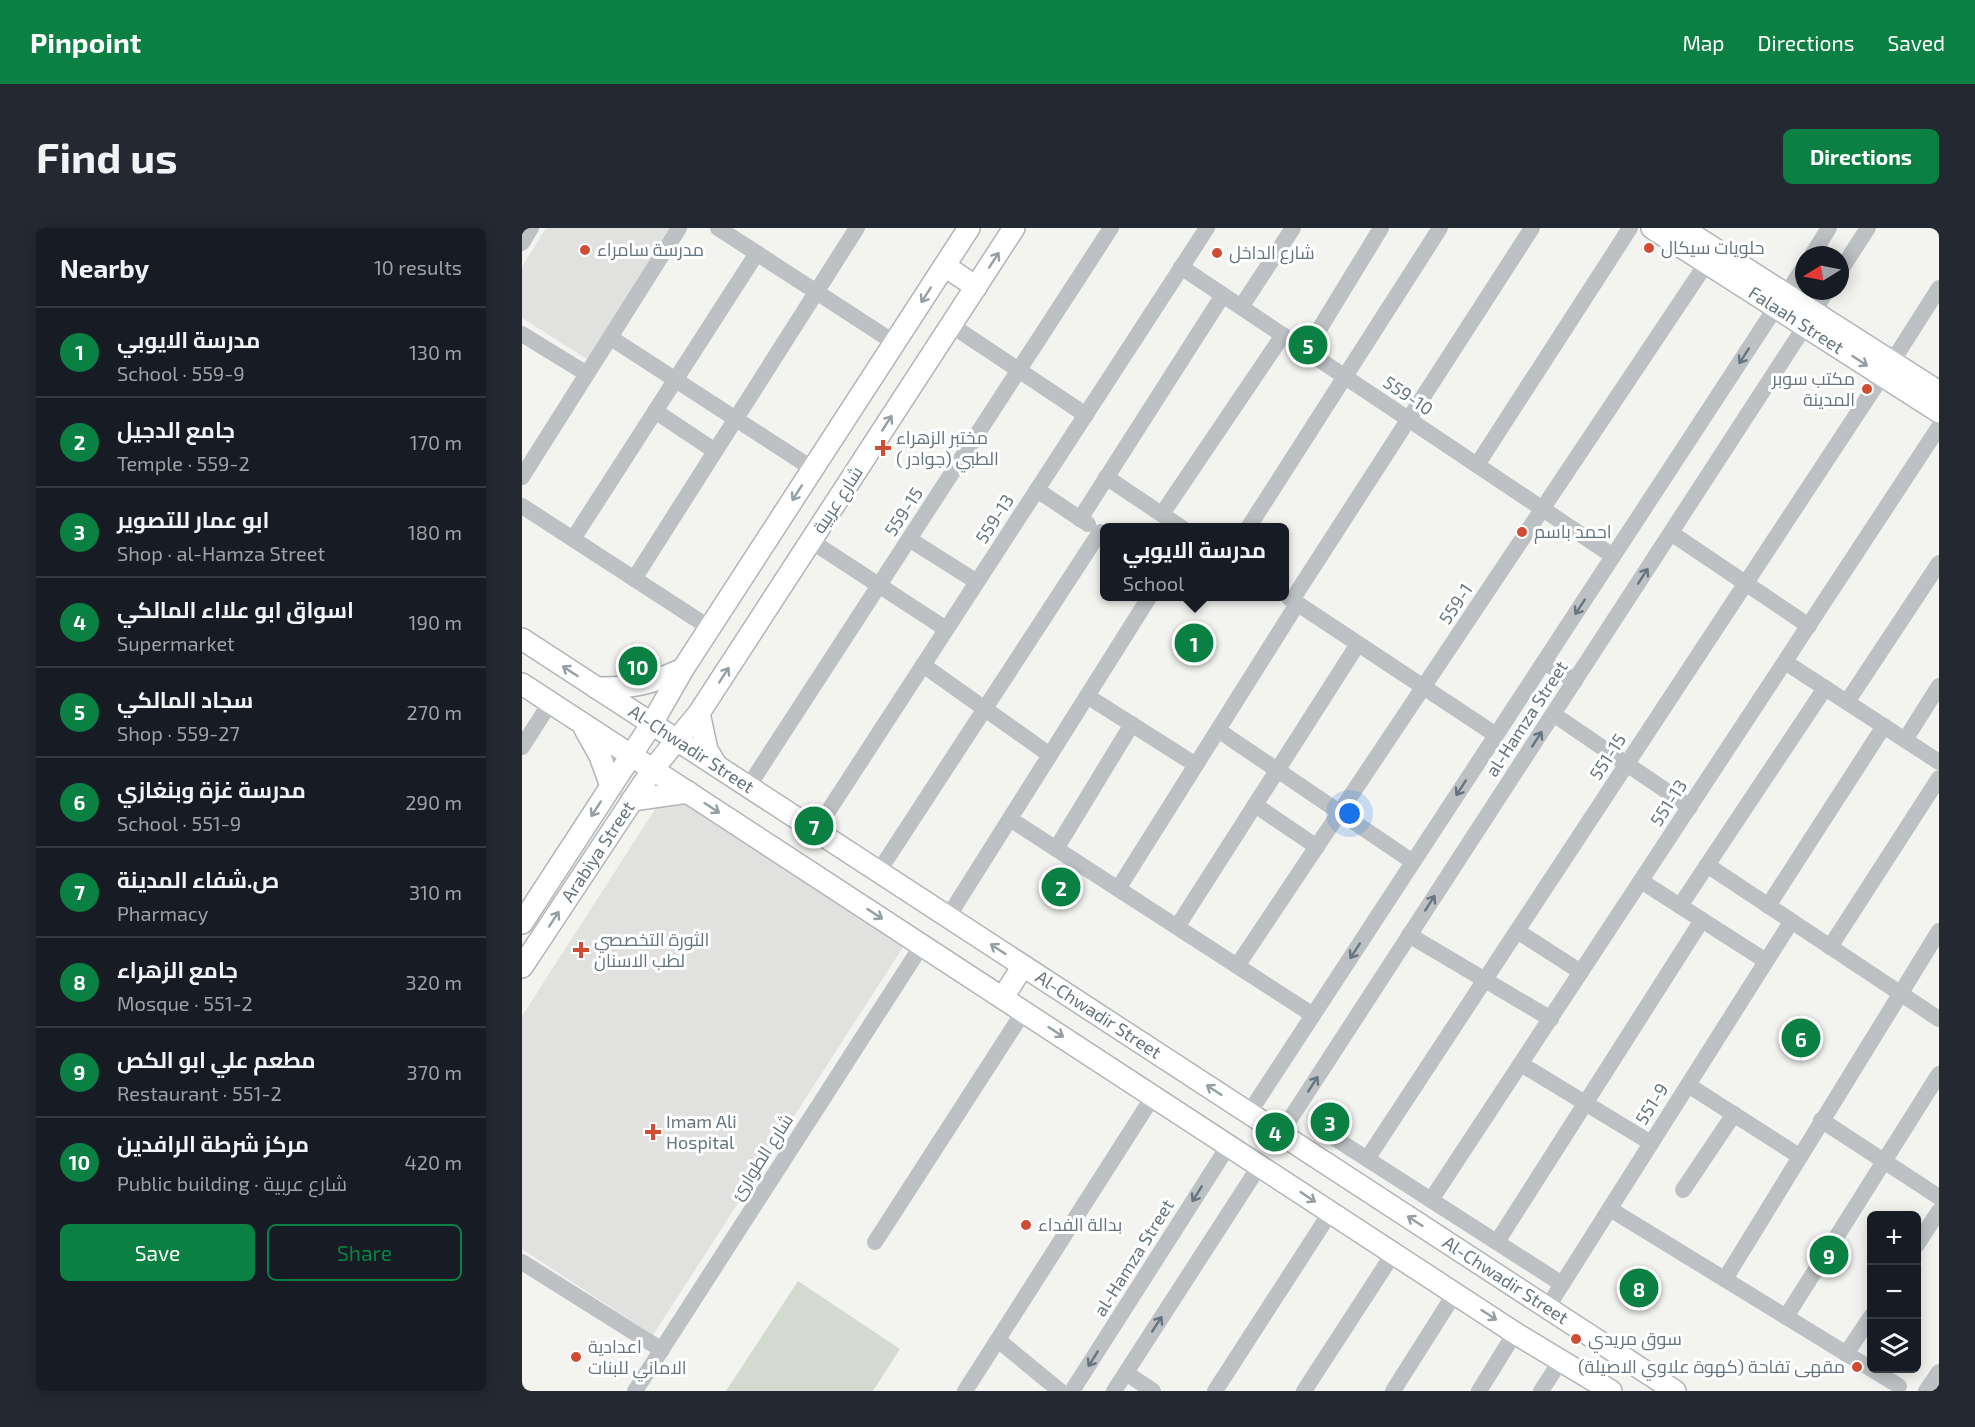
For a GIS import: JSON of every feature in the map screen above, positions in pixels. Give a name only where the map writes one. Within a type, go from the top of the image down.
[{"type":"main road","name":"شارع عربية","points":[[651,725],[683,669],[969,228]]},
{"type":"main road","name":"شارع عربية","points":[[677,739],[699,713],[1014,228]]},
{"type":"main road","name":"Falaah Street","points":[[1652,228],[1706,264],[1780,302],[1887,369],[1939,412]]},
{"type":"main road","name":"Falaah Street","points":[[1682,228],[1780,302]]},
{"type":"main road","points":[[945,266],[976,287]]},
{"type":"main road","name":"Falaah Street","points":[[1887,369],[1939,392]]},
{"type":"main road","name":"Al-Chwadir Street","points":[[522,639],[1675,1391]]},
{"type":"main road","points":[[597,688],[630,688],[647,684],[683,669]]},
{"type":"main road","name":"Al-Chwadir Street","points":[[522,684],[630,757],[653,769],[1154,1095],[1330,1213],[1611,1391]]},
{"type":"main road","points":[[699,713],[707,750],[716,766]]},
{"type":"main road","points":[[582,724],[600,756],[611,786]]},
{"type":"main road","name":"Arabiya Street","points":[[522,923],[651,725]]},
{"type":"main road","name":"Arabiya Street","points":[[522,967],[653,769],[677,739]]},
{"type":"main road","points":[[633,800],[688,792]]},
{"type":"main road","points":[[1003,997],[1023,966]]},
{"type":"street","points":[[522,243],[531,228]]},
{"type":"street","points":[[522,477],[679,228]]},
{"type":"street","points":[[718,228],[895,343]]},
{"type":"street","points":[[634,579],[856,228]]},
{"type":"street","name":"559-15","points":[[748,787],[1111,228]]},
{"type":"street","points":[[1241,307],[1293,228]]},
{"type":"street","points":[[1306,351],[1381,228]]},
{"type":"street","points":[[1251,523],[1440,228]]},
{"type":"street","points":[[1118,889],[1218,730],[1291,600],[1532,228]]},
{"type":"street","points":[[1477,465],[1630,228]]},
{"type":"street","points":[[1818,246],[1829,228]]},
{"type":"street","points":[[1849,257],[1868,228]]},
{"type":"street","name":"559-13","points":[[816,830],[1086,415],[1181,267],[1202,229]]},
{"type":"street","points":[[573,539],[757,253]]},
{"type":"street","name":"559-1","points":[[1238,966],[1706,264]]},
{"type":"street","name":"559-10","points":[[1181,267],[1613,556]]},
{"type":"street","name":"al-Hamza Street","points":[[1249,1113],[1795,280]]},
{"type":"street","name":"551-15","points":[[1367,1159],[1939,288]]},
{"type":"street","points":[[1080,519],[1223,295]]},
{"type":"street","name":"al-Hamza Street","points":[[1281,1133],[1821,300]]},
{"type":"street","points":[[951,325],[1086,415]]},
{"type":"street","points":[[522,333],[588,374]]},
{"type":"street","points":[[1162,514],[1283,335]]},
{"type":"street","points":[[611,338],[813,469]]},
{"type":"street","points":[[655,411],[715,451]]},
{"type":"street","name":"551-13","points":[[1431,1200],[1939,427]]},
{"type":"street","points":[[1106,477],[1175,523]]},
{"type":"street","points":[[1037,490],[1100,532]]},
{"type":"street","points":[[522,506],[710,628]]},
{"type":"street","points":[[1671,533],[1809,626]]},
{"type":"street","points":[[879,872],[984,708],[1100,536]]},
{"type":"street","points":[[909,539],[977,582]]},
{"type":"street","points":[[811,541],[946,629]]},
{"type":"street","points":[[1847,702],[1939,563]]},
{"type":"street","points":[[1291,600],[1496,735]]},
{"type":"street","points":[[948,917],[1147,601]]},
{"type":"street","points":[[1177,927],[1358,644]]},
{"type":"street","points":[[1544,662],[1575,681]]},
{"type":"street","points":[[1785,662],[1939,762]]},
{"type":"street","points":[[923,665],[1050,755]]},
{"type":"street","points":[[1905,740],[1939,686]]},
{"type":"street","points":[[1680,906],[1825,688]]},
{"type":"street","points":[[1087,696],[1196,765]]},
{"type":"street","points":[[522,747],[550,703]]},
{"type":"street","points":[[1553,714],[1690,807]]},
{"type":"street","points":[[1056,849],[1132,724]]},
{"type":"street","points":[[1768,906],[1884,726]]},
{"type":"street","points":[[1218,730],[1413,862]]},
{"type":"street","points":[[1830,947],[1939,778]]},
{"type":"street","points":[[1255,805],[1317,847]]},
{"type":"street","points":[[1010,819],[1313,1015]]},
{"type":"street","points":[[1707,865],[1939,1019]]},
{"type":"street","points":[[1641,881],[1766,961]]},
{"type":"street","points":[[1497,1242],[1702,920]]},
{"type":"street","name":"551-9","points":[[1547,1308],[1791,922]]},
{"type":"street","points":[[1517,931],[1581,972]]},
{"type":"street","points":[[1725,1279],[1939,931]]},
{"type":"street","points":[[1410,935],[1551,1019]]},
{"type":"street","name":"شارع الطوارئ","points":[[635,1391],[922,945]]},
{"type":"street","points":[[875,1242],[1024,1011]]},
{"type":"street","points":[[1521,1064],[1651,1143]]},
{"type":"street","points":[[1786,1317],[1886,1162],[1939,1074]]},
{"type":"street","points":[[1688,1085],[1799,1156]]},
{"type":"street","points":[[965,1391],[1154,1095]]},
{"type":"street","points":[[1683,1190],[1734,1114]]},
{"type":"street","points":[[1821,1120],[1939,1197]]},
{"type":"street","points":[[1322,1130],[1562,1284]]},
{"type":"street","name":"al-Hamza Street","points":[[1072,1391],[1229,1145]]},
{"type":"street","points":[[1114,1391],[1260,1165]]},
{"type":"street","points":[[1610,1209],[1899,1386]]},
{"type":"street","points":[[1921,1240],[1939,1211]]},
{"type":"street","points":[[1215,1391],[1330,1213]]},
{"type":"street","points":[[1304,1391],[1394,1254]]},
{"type":"street","points":[[522,1262],[662,1350]]},
{"type":"street","points":[[1393,1391],[1455,1293]]},
{"type":"street","points":[[1846,1354],[1869,1319]]},
{"type":"street","points":[[1479,1391],[1515,1332]]},
{"type":"street","points":[[998,1340],[1060,1391]]},
{"type":"street","points":[[1541,1391],[1561,1360]]},
{"type":"street","points":[[1926,1391],[1939,1372]]},
{"type":"street","points":[[1126,1373],[1153,1391]]},
{"type":"shaded area","points":[[546,228],[669,228],[587,359],[522,318],[522,267]]},
{"type":"shaded area","name":"Imam Ali Hospital","points":[[683,799],[905,944],[653,1335],[522,1249],[522,1016],[659,803]]},
{"type":"shaded area","points":[[798,1281],[900,1349],[873,1391],[726,1391]]},
{"type":"place","name":"حلويات سيكال","points":[[1649,248]]},
{"type":"place","name":"مدرسة سامراء","points":[[585,250]]},
{"type":"place","name":"شارع الداخل","points":[[1217,253]]},
{"type":"place","name":"سجاد المالكي","points":[[1308,345]]},
{"type":"place","name":"مكتب سوبر المدينة","points":[[1867,389]]},
{"type":"place","name":"مختبر الزهراء الطبي (جوادر )","points":[[883,448]]},
{"type":"place","name":"احمد باسم","points":[[1522,532]]},
{"type":"place","name":"مدرسة الايوبي","points":[[1194,643]]},
{"type":"place","name":"مركز شرطة الرافدين","points":[[638,666]]},
{"type":"place","name":"ص.شفاء المدينة","points":[[814,826]]},
{"type":"place","name":"جامع الدجيل","points":[[1061,887]]},
{"type":"place","name":"الثورة التخصصي لطب الاسنان","points":[[581,950]]},
{"type":"place","name":"مدرسة غزة وبنغازي","points":[[1801,1038]]},
{"type":"place","name":"ابو عمار للتصوير","points":[[1330,1122]]},
{"type":"place","name":"Imam Ali Hospital","points":[[653,1132]]},
{"type":"place","name":"اسواق ابو علااء المالكي","points":[[1275,1132]]},
{"type":"place","name":"بدالة الفداء","points":[[1026,1225]]},
{"type":"place","name":"مطعم علي ابو الكص","points":[[1829,1255]]},
{"type":"place","name":"جامع الزهراء","points":[[1639,1288]]},
{"type":"place","name":"سوق مريدي","points":[[1576,1339]]},
{"type":"place","name":"اعدادية الاماني للبنات","points":[[576,1357]]},
{"type":"place","name":"مقهى تفاحة (كهوة علاوي الاصيلة)","points":[[1857,1367]]}]
